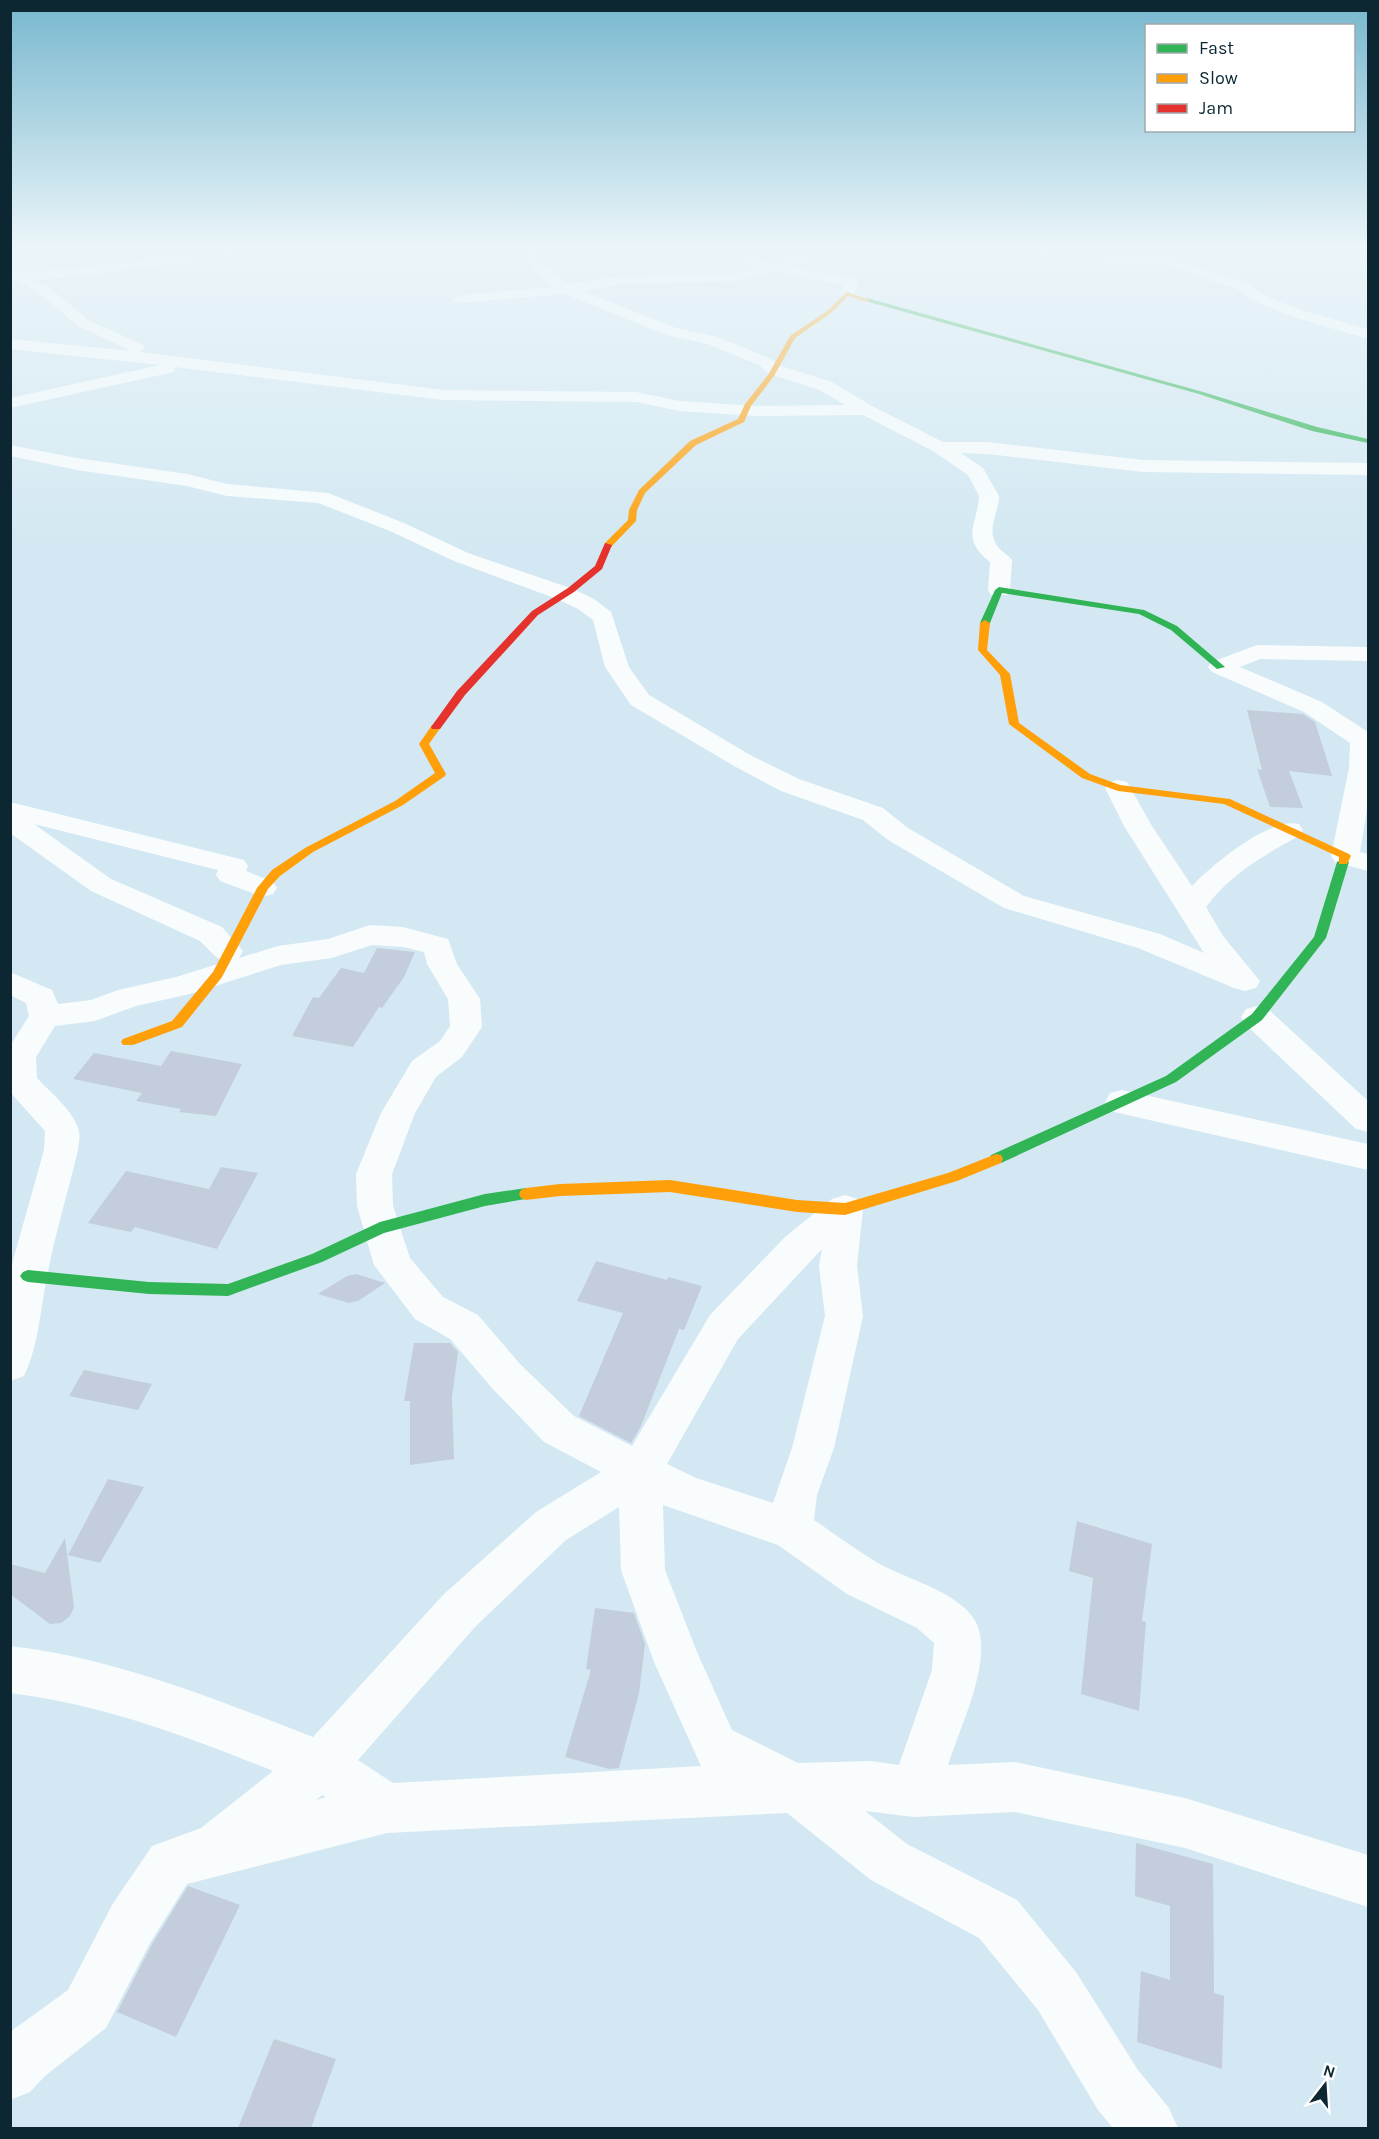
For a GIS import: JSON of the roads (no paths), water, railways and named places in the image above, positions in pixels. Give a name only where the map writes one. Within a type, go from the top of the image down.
[{"type":"street","points":[[48,348],[444,395],[636,397],[680,406],[744,410],[866,410]]},
{"type":"street","points":[[136,348],[181,364]]},
{"type":"street","points":[[731,348],[765,362],[775,370],[826,386],[866,410],[940,447],[976,472],[989,496],[984,517],[984,543],[990,554],[1001,561],[999,590],[986,618],[982,649],[986,659],[1004,672],[1012,698],[1014,724],[1086,776],[1118,788],[1226,801],[1357,859]]},
{"type":"street","points":[[128,1042],[177,1024],[223,963],[262,888],[272,876],[322,842],[400,802],[441,774],[424,744],[461,693],[535,613],[565,594],[599,567],[609,542],[632,521],[633,510],[642,492],[693,443],[741,420],[744,410],[775,370],[784,348]]},
{"type":"street","points":[[1050,348],[1307,427],[1368,441]]},
{"type":"street","points":[[20,362],[181,364]]},
{"type":"street","points":[[10,403],[181,364]]},
{"type":"street","points":[[940,447],[987,448],[1143,466],[1368,469]]},
{"type":"street","points":[[10,450],[77,464],[187,480],[227,490],[321,497],[397,527],[461,557],[565,594],[586,604],[603,617],[617,667],[640,700],[743,761],[790,785],[873,814],[907,840],[1014,902],[1149,941],[1245,981]]},
{"type":"street","points":[[28,1276],[149,1288],[228,1290],[317,1258],[380,1228],[484,1200],[560,1190],[670,1186],[796,1206],[846,1209],[952,1177],[1025,1148],[1171,1079],[1260,1012],[1320,938],[1357,859],[1365,765],[1363,741],[1334,719],[1312,707],[1220,668],[1175,629],[1153,616],[999,590]]},
{"type":"street","points":[[1220,668],[1257,652],[1368,654]]},
{"type":"street","points":[[1118,788],[1138,826],[1212,942],[1245,981],[1260,1012],[1368,1120]]},
{"type":"street","points":[[10,810],[234,866],[230,875],[262,888]]},
{"type":"street","points":[[10,820],[101,885],[211,934],[223,963]]},
{"type":"street","points":[[1191,907],[1204,886],[1236,861],[1289,830]]},
{"type":"street","points":[[45,1016],[95,1010],[129,997],[179,987],[223,963],[332,948],[370,935],[403,937],[437,946],[442,964],[464,999],[466,1027],[451,1049],[424,1069],[398,1113],[374,1174],[375,1206],[393,1265],[429,1308],[464,1327],[506,1376],[559,1429],[687,1495],[791,1529],[863,1579],[933,1612],[957,1633],[956,1670],[914,1792]]},
{"type":"street","points":[[10,982],[41,997],[45,1016],[20,1057],[21,1082],[53,1116],[63,1131],[61,1150],[28,1276],[20,1328],[10,1365]]},
{"type":"street","points":[[1122,1102],[1198,1117],[1368,1157]]},
{"type":"street","points":[[212,1850],[321,1765],[460,1610],[551,1526],[640,1471],[724,1327],[798,1247],[846,1209]]},
{"type":"street","points":[[791,1529],[796,1495],[813,1448],[844,1316],[838,1266],[846,1209]]},
{"type":"street","points":[[640,1471],[642,1570],[677,1662],[715,1747],[795,1788],[889,1862],[998,1919],[1057,1991],[1118,2090],[1149,2128]]},
{"type":"street","points":[[10,1669],[43,1673],[187,1712],[321,1765],[387,1808]]},
{"type":"street","points":[[10,2072],[25,2056],[87,2009],[130,1924],[170,1864],[212,1850],[387,1808],[713,1790],[871,1786],[914,1792],[1015,1787],[1185,1823],[1368,1881]]}]
